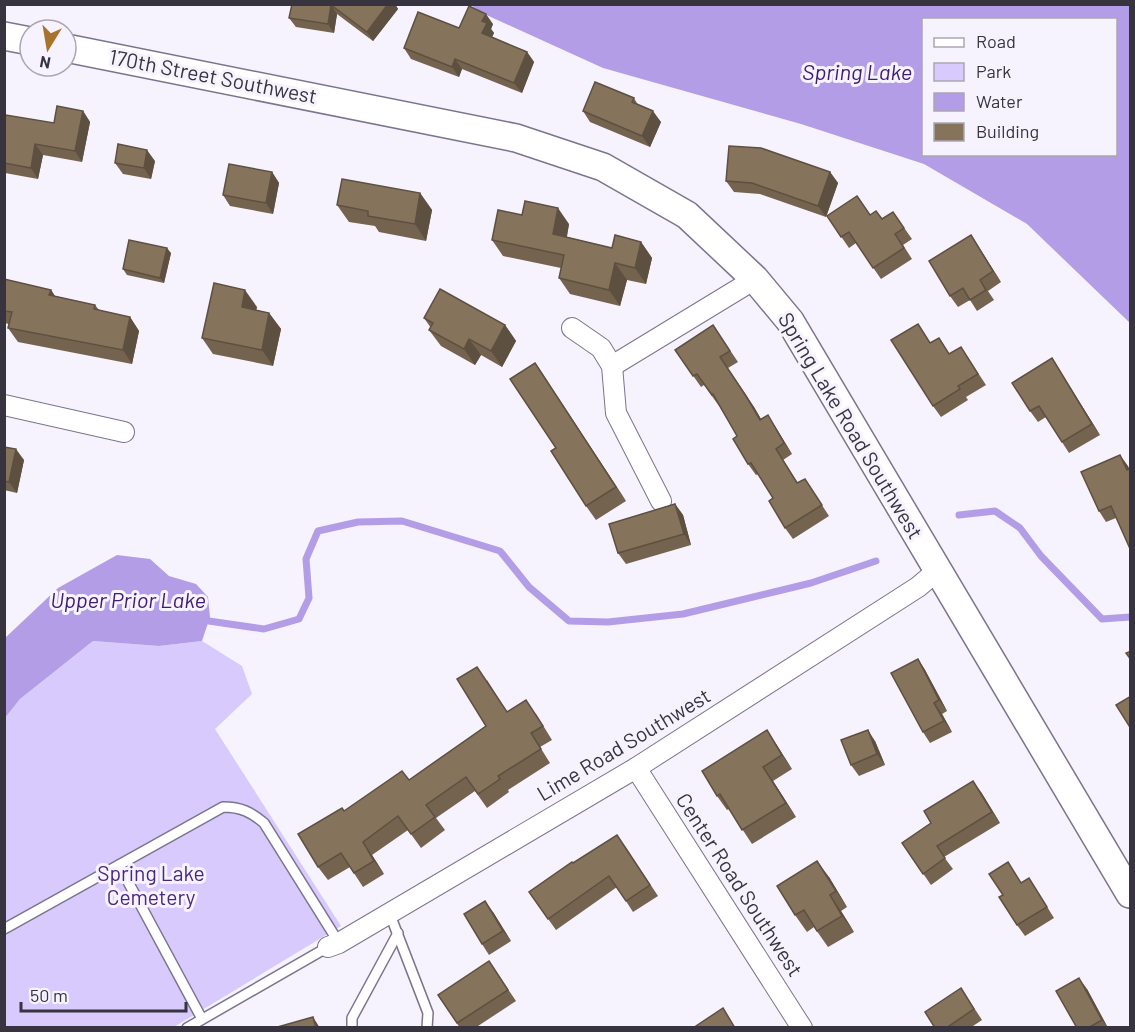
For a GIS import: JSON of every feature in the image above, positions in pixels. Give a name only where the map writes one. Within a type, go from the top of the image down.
[{"type":"street","name":"170th Street Southwest","points":[[78,50],[360,106]]},
{"type":"street","name":"Spring Lake Road Southwest","points":[[360,106],[516,138],[603,166],[687,215],[755,279],[790,321],[1131,894]]},
{"type":"street","points":[[612,366],[755,279]]},
{"type":"street","points":[[572,328],[601,348],[612,366],[616,413],[661,501]]},
{"type":"street","points":[[4,405],[124,432]]},
{"type":"street","name":"Lime Road Southwest","points":[[334,945],[636,768],[918,587],[937,571]]},
{"type":"street","name":"Center Road Southwest","points":[[636,768],[802,1028]]},
{"type":"lane","points":[[4,928],[223,807],[237,807],[252,813],[264,823],[334,945],[187,1028]]},
{"type":"lane","points":[[119,865],[202,1019]]},
{"type":"lane","points":[[388,912],[428,1013],[427,1028]]},
{"type":"lane","points":[[352,1028],[352,1018],[398,933]]},
{"type":"green space","name":"Spring Lake Cemetery","points":[[93,641],[159,646],[202,641],[242,666],[252,694],[215,729],[341,926],[174,1027],[5,1028],[5,718],[20,699]]},
{"type":"water","name":"Spring Lake","points":[[471,5],[1130,5],[1130,323],[1027,224],[924,164],[801,124],[603,68],[482,13]]},
{"type":"water","name":"Upper Prior Lake","points":[[117,555],[150,559],[169,576],[196,584],[208,597],[210,617],[202,641],[159,646],[93,641],[20,699],[5,718],[5,638],[58,588]]},
{"type":"building","points":[[292,4],[388,4],[367,32],[331,5],[328,24],[289,18]]},
{"type":"building","points":[[469,6],[486,14],[482,21],[487,23],[482,33],[527,52],[514,83],[455,59],[452,67],[404,48],[418,12],[459,28]]},
{"type":"building","points":[[595,82],[634,98],[632,102],[653,111],[642,136],[583,111]]},
{"type":"building","points":[[57,106],[83,111],[75,151],[35,144],[31,168],[4,163],[6,115],[54,123]]},
{"type":"building","points":[[118,144],[147,150],[144,168],[115,163]]},
{"type":"building","points":[[729,146],[761,148],[830,172],[818,206],[752,183],[726,181]]},
{"type":"building","points":[[229,164],[272,172],[266,203],[223,195]]},
{"type":"building","points":[[342,179],[420,193],[415,224],[368,216],[368,211],[337,205]]},
{"type":"building","points":[[857,196],[870,215],[876,211],[882,219],[893,212],[904,228],[895,234],[904,248],[873,268],[849,232],[841,237],[827,216]]},
{"type":"building","points":[[525,201],[558,208],[553,234],[612,248],[615,235],[641,242],[635,268],[615,263],[609,290],[559,278],[564,255],[492,240],[498,210],[522,215]]},
{"type":"building","points":[[971,235],[993,271],[980,280],[986,290],[970,300],[963,288],[950,296],[929,261]]},
{"type":"building","points":[[129,240],[167,248],[160,278],[123,269]]},
{"type":"building","points":[[4,279],[51,290],[49,295],[95,305],[94,309],[130,317],[123,350],[8,328],[12,312],[4,311]]},
{"type":"building","points":[[214,283],[245,290],[242,307],[269,313],[262,350],[202,338]]},
{"type":"building","points":[[440,289],[505,325],[491,351],[469,339],[464,349],[429,330],[433,323],[424,318]]},
{"type":"building","points":[[918,324],[930,343],[939,338],[949,354],[961,347],[978,374],[958,386],[960,389],[933,406],[891,340]]},
{"type":"building","points":[[713,325],[730,351],[720,357],[760,420],[768,415],[784,443],[776,449],[797,483],[805,479],[822,505],[785,528],[769,501],[773,498],[733,439],[737,436],[713,394],[697,374],[693,376],[675,350]]},
{"type":"building","points":[[1052,358],[1092,424],[1062,442],[1039,406],[1030,411],[1012,383]]},
{"type":"building","points":[[535,363],[616,487],[586,506],[551,451],[556,448],[510,379]]},
{"type":"building","points":[[4,447],[16,449],[9,482],[4,481]]},
{"type":"building","points":[[1120,455],[1127,470],[1131,468],[1131,551],[1111,506],[1099,511],[1081,472]]},
{"type":"building","points":[[675,504],[684,534],[618,553],[609,524]]},
{"type":"building","points":[[918,659],[939,700],[934,703],[944,721],[923,732],[891,673]]},
{"type":"building","points":[[477,667],[507,712],[526,700],[543,726],[531,733],[541,749],[498,776],[500,779],[478,794],[466,777],[426,805],[435,817],[411,834],[398,816],[363,842],[374,861],[354,873],[341,853],[318,867],[298,834],[342,808],[344,811],[402,771],[409,780],[486,726],[457,679]]},
{"type":"building","points":[[1131,696],[1131,729],[1116,705]]},
{"type":"building","points":[[767,730],[782,755],[763,767],[786,803],[742,830],[720,794],[717,796],[702,771]]},
{"type":"building","points":[[868,730],[877,754],[851,765],[841,740]]},
{"type":"building","points":[[973,781],[992,812],[937,846],[945,858],[923,874],[902,843],[931,823],[924,811]]},
{"type":"building","points":[[617,835],[650,885],[626,901],[609,876],[548,919],[529,892],[572,862]]},
{"type":"building","points":[[817,861],[836,891],[830,895],[842,916],[817,931],[804,910],[795,915],[777,886]]},
{"type":"building","points":[[1008,862],[1021,883],[1029,878],[1047,907],[1017,925],[999,897],[1003,895],[989,874]]},
{"type":"building","points":[[485,901],[503,931],[482,944],[464,914]]},
{"type":"building","points":[[489,961],[508,990],[457,1023],[438,995]]},
{"type":"building","points":[[1079,978],[1102,1020],[1088,1028],[1077,1028],[1056,991]]},
{"type":"building","points":[[961,988],[974,1009],[946,1028],[935,1028],[925,1012]]},
{"type":"building","points":[[723,1008],[735,1028],[693,1028]]},
{"type":"building","points":[[313,1017],[316,1028],[274,1028]]},
{"type":"waterway","points":[[959,515],[995,511],[1020,528],[1041,556],[1102,619],[1130,617]]},
{"type":"waterway","points":[[202,620],[264,629],[299,619],[309,598],[306,559],[318,531],[358,522],[402,521],[500,551],[529,587],[569,621],[608,622],[683,614],[811,583],[876,561]]}]
